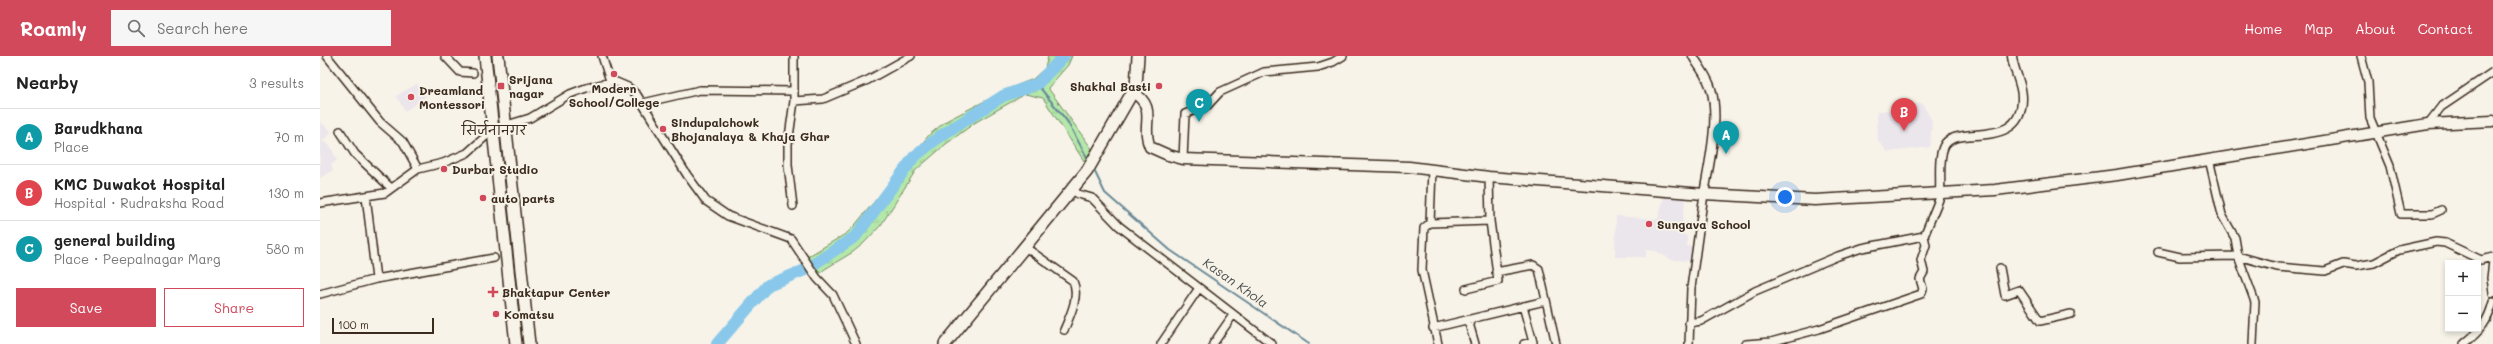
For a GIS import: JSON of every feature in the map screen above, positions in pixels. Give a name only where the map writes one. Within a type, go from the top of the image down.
[{"type":"main road","points":[[485,56],[516,344]]},
{"type":"main road","points":[[498,56],[529,344]]},
{"type":"main road","points":[[946,344],[1087,171],[1133,92],[1137,79],[1138,56]]},
{"type":"main road","points":[[1133,92],[1142,98],[1147,108],[1148,138],[1150,147],[1168,155],[1183,159],[1432,169],[1489,177],[1704,194],[1815,200],[2002,189],[2117,175],[2428,124],[2493,121]]},
{"type":"street","points":[[327,56],[380,122],[402,142],[418,169]]},
{"type":"street","points":[[445,56],[460,72],[472,73]]},
{"type":"street","points":[[602,56],[610,81]]},
{"type":"street","points":[[794,56],[794,101],[788,144],[788,165],[794,206]]},
{"type":"street","points":[[794,101],[823,99],[868,80],[911,56]]},
{"type":"street","points":[[1183,159],[1185,114],[1208,105],[1220,92],[1264,72],[1318,67],[1334,62],[1343,56]]},
{"type":"street","points":[[1689,344],[1689,323],[1704,194],[1712,140],[1713,100],[1707,80],[1693,56]]},
{"type":"street","points":[[1746,344],[1770,342],[1819,329],[1921,294],[1923,289],[1920,279],[1924,269],[1921,260],[1926,245],[1924,236],[1940,197],[1942,155],[1944,146],[1948,142],[1958,137],[1993,134],[2005,130],[2014,122],[2022,99],[2022,88],[2012,56]]},
{"type":"street","points":[[2361,56],[2368,82],[2370,118],[2378,133],[2390,166],[2402,214],[2432,214],[2441,210]]},
{"type":"street","points":[[2428,124],[2441,107],[2493,72]]},
{"type":"street","points":[[320,204],[378,195],[391,188],[418,169],[443,163],[467,153],[494,129],[530,118],[570,94],[610,81],[632,90],[693,184],[706,201],[728,216],[787,236],[804,256],[817,278],[833,295],[856,344]]},
{"type":"street","points":[[642,104],[700,90],[794,90]]},
{"type":"street","points":[[340,130],[343,138],[355,154],[391,188]]},
{"type":"street","points":[[2209,159],[2222,215],[2235,238],[2238,256],[2255,302],[2253,344]]},
{"type":"street","points":[[1430,223],[1432,169]]},
{"type":"street","points":[[1466,290],[1498,281],[1490,221],[1489,177]]},
{"type":"street","points":[[1072,189],[1078,194],[1092,198],[1119,226],[1272,344]]},
{"type":"street","points":[[366,196],[376,279]]},
{"type":"street","points":[[1438,344],[1433,328],[1422,270],[1424,228],[1430,223],[1490,221]]},
{"type":"street","points":[[1689,323],[1701,321],[1755,291],[1838,256],[1862,248],[1924,236]]},
{"type":"street","points":[[2158,252],[2180,257],[2238,256],[2277,267],[2325,271],[2343,264],[2356,266],[2374,263],[2398,250],[2436,242],[2445,243],[2481,260],[2493,257]]},
{"type":"street","points":[[1025,247],[1073,281],[1075,286],[1072,309],[1064,330]]},
{"type":"street","points":[[320,294],[376,279],[494,258]]},
{"type":"street","points":[[2493,261],[2491,278],[2493,293]]},
{"type":"street","points":[[1496,272],[1533,265],[1539,269],[1544,301],[1556,344]]},
{"type":"street","points":[[2000,268],[2005,295],[2019,290],[2040,321],[2071,314]]},
{"type":"street","points":[[1161,344],[1199,288]]},
{"type":"street","points":[[1433,328],[1544,301]]},
{"type":"street","points":[[2464,344],[2481,331],[2489,317],[2493,302]]},
{"type":"street","points":[[1523,306],[1533,342],[1524,344]]},
{"type":"street","points":[[1213,344],[1233,315]]},
{"type":"street","points":[[1468,320],[1475,344]]},
{"type":"shaded area","name":"Dreamland Montessori","points":[[417,84],[426,97],[405,111],[396,96]]},
{"type":"shaded area","points":[[1922,103],[1932,121],[1930,147],[1888,152],[1878,141],[1877,112]]},
{"type":"shaded area","points":[[320,122],[332,132],[322,141],[330,146],[337,160],[331,165],[333,170],[320,178]]},
{"type":"shaded area","name":"Sungava School","points":[[1666,190],[1686,192],[1681,232],[1687,237],[1687,246],[1695,247],[1693,261],[1672,260],[1656,251],[1646,250],[1646,257],[1615,257],[1616,216],[1658,219]]},
{"type":"green space","points":[[1048,56],[1072,56],[1068,65],[1048,88],[1092,149],[1084,161],[1043,98],[1025,94],[976,122],[946,144],[916,170],[881,225],[853,252],[818,275],[807,257],[847,233],[855,225],[929,135],[946,121],[1010,88],[1033,79],[1045,68]]},
{"type":"waterway","points":[[717,344],[768,285],[805,270],[856,236],[914,157],[939,137],[1003,96],[1037,84],[1064,56]]},
{"type":"waterway","points":[[1037,84],[1067,121],[1089,161]]},
{"type":"waterway","name":"Kasan Khola","points":[[1093,168],[1105,193],[1170,250],[1309,344]]},
{"type":"place","name":"Modern School/College","points":[[614,74]]},
{"type":"place","name":"Srijana nagar","points":[[501,86]]},
{"type":"place","name":"Shakhal Basti","points":[[1159,86]]},
{"type":"place","name":"Dreamland Montessori","points":[[411,97]]},
{"type":"place","name":"general building","points":[[1199,122]]},
{"type":"place","name":"Sindupalchowk Bhojanalaya & Khaja Ghar","points":[[663,129]]},
{"type":"place","name":"KMC Duwakot Hospital","points":[[1904,131]]},
{"type":"place","name":"Barudkhana","points":[[1726,154]]},
{"type":"place","name":"Durbar Studio","points":[[444,169]]},
{"type":"place","name":"auto parts","points":[[483,198]]},
{"type":"place","name":"Sungava School","points":[[1649,224]]},
{"type":"place","name":"Bhaktapur Center","points":[[493,292]]},
{"type":"place","name":"Komatsu","points":[[496,314]]},
{"type":"district","name":"सिर्जनानगर","points":[[494,129]]}]
